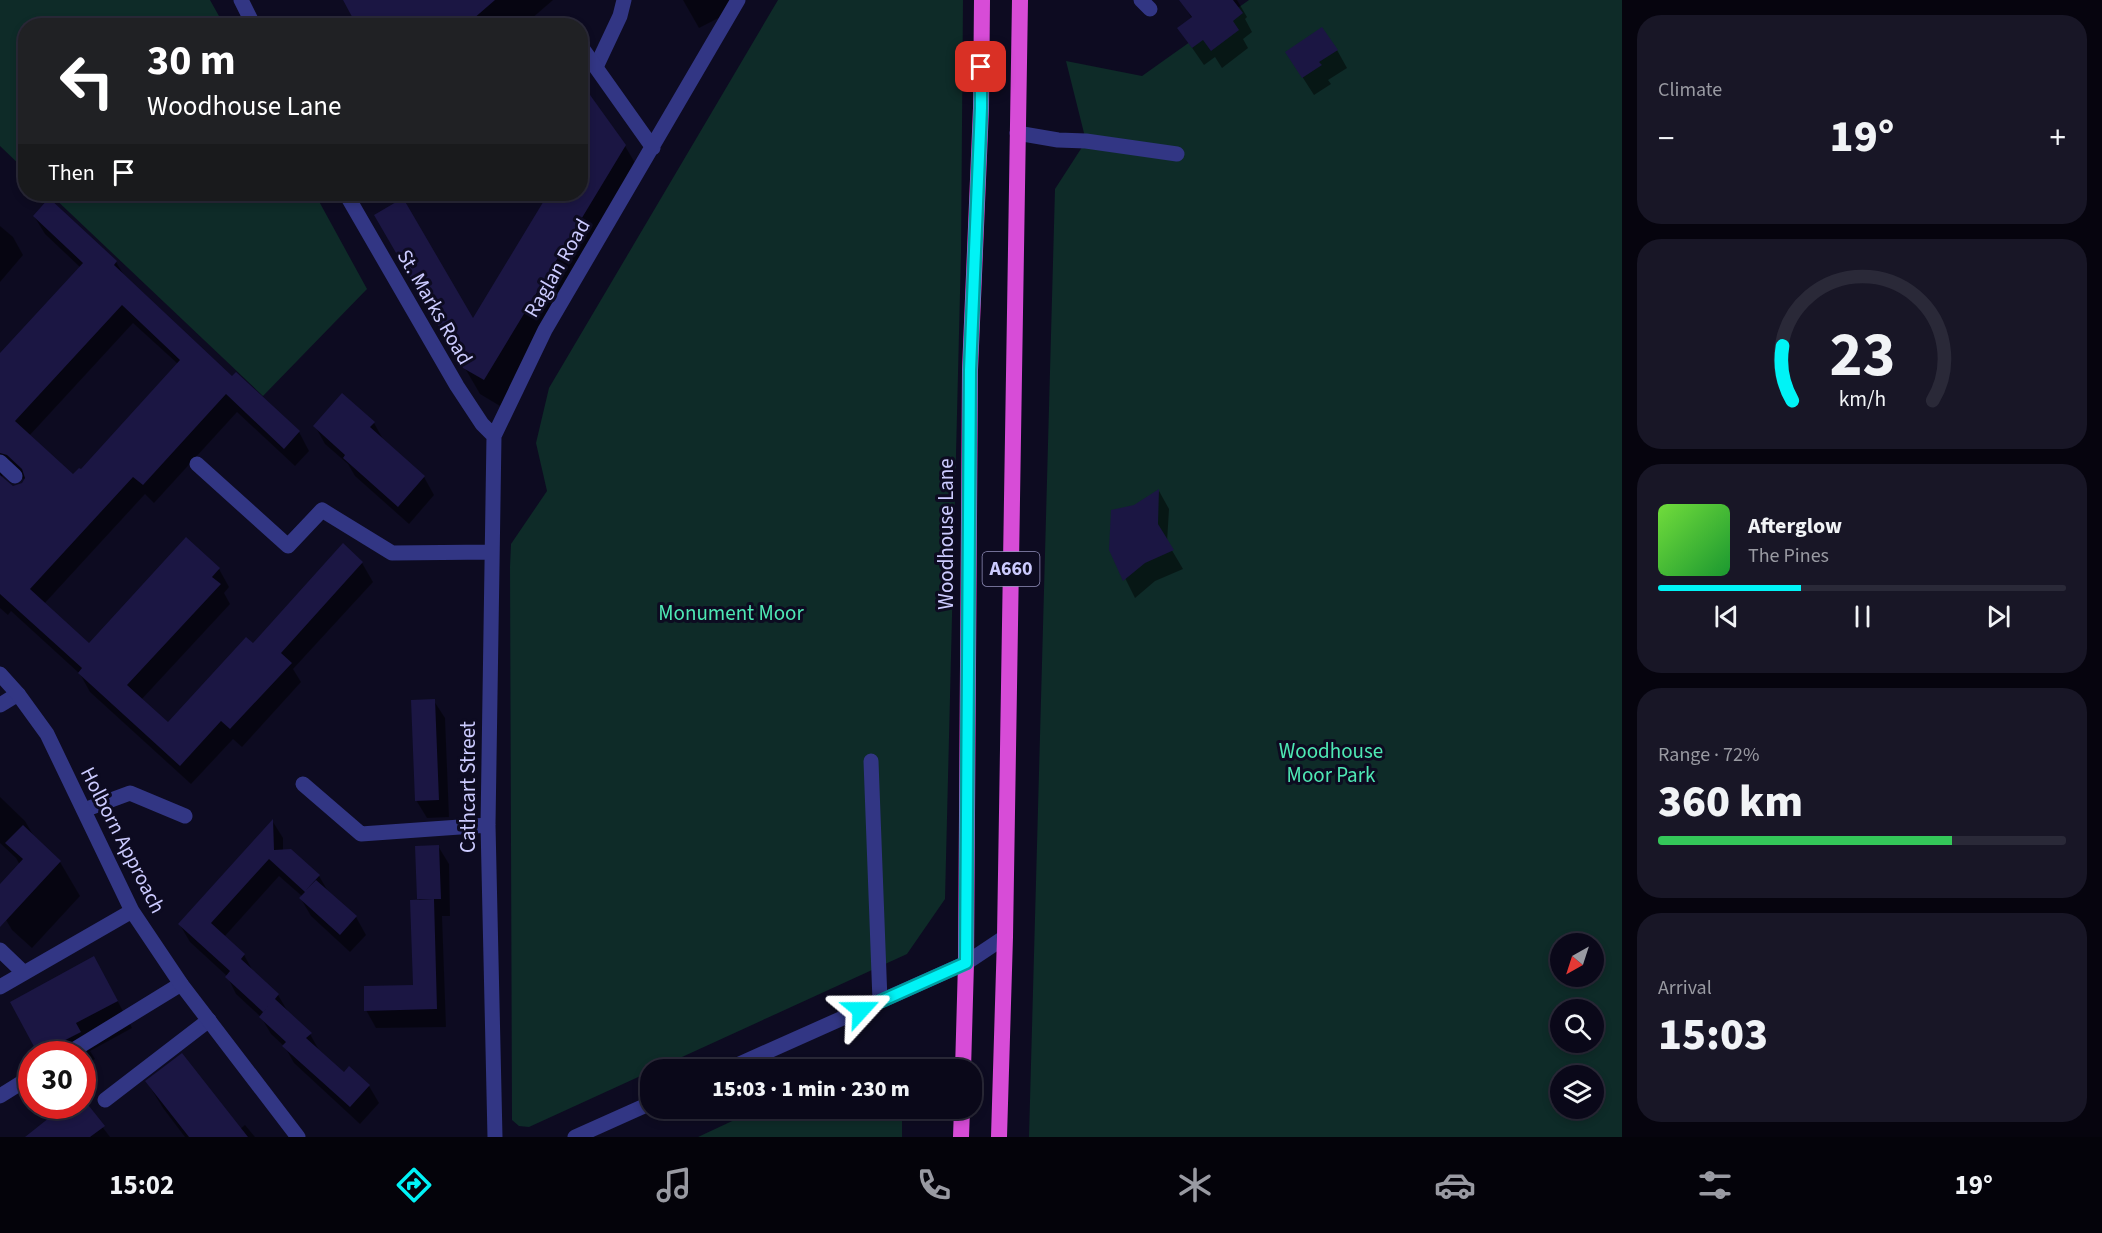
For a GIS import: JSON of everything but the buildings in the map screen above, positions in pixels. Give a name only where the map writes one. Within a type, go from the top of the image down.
[{"type":"highway","name":"Woodhouse Lane","points":[[963,1059],[970,370],[981,108],[982,0]]},
{"type":"highway","name":"A660","points":[[999,1137],[1005,937],[1020,0]]},
{"type":"highway","points":[[961,1137],[962,1119]]},
{"type":"street","points":[[241,0],[250,18]]},
{"type":"street","points":[[596,67],[620,16],[624,0]]},
{"type":"street","name":"Raglan Road","points":[[494,436],[545,330],[738,0]]},
{"type":"street","points":[[588,56],[653,147]]},
{"type":"street","points":[[1017,133],[1177,154]]},
{"type":"street","name":"St. Marks Road","points":[[350,201],[457,386],[482,424],[494,436]]},
{"type":"street","name":"Cathcart Street","points":[[494,436],[488,825],[495,1137]]},
{"type":"street","points":[[0,462],[15,476]]},
{"type":"street","points":[[197,464],[288,546],[322,510],[392,554],[492,552]]},
{"type":"street","name":"Holborn Approach","points":[[0,674],[18,694],[47,734],[132,911],[181,984],[298,1137]]},
{"type":"street","points":[[0,705],[18,694]]},
{"type":"street","points":[[871,761],[880,1001]]},
{"type":"street","points":[[303,784],[361,834],[488,825]]},
{"type":"street","points":[[84,810],[130,793],[185,816]]},
{"type":"street","points":[[0,987],[132,911]]},
{"type":"street","points":[[751,1059],[966,963],[1005,937]]},
{"type":"street","points":[[0,950],[24,973]]},
{"type":"street","points":[[88,1041],[181,984]]},
{"type":"street","points":[[105,1100],[209,1020]]},
{"type":"street","points":[[0,1096],[18,1085]]},
{"type":"street","points":[[575,1137],[640,1108]]},
{"type":"green space","points":[[0,0],[210,0],[220,18],[18,18],[18,163],[0,146]]},
{"type":"green space","name":"Monument Moor","points":[[778,0],[963,0],[961,253],[945,899],[907,954],[678,1059],[640,1059],[640,1076],[529,1127],[519,1126],[512,1120],[510,567],[511,544],[547,491],[536,443],[549,388]]},
{"type":"green space","name":"Woodhouse Moor Park","points":[[1249,0],[1622,0],[1622,1137],[1029,1137],[1055,189],[1086,141],[1066,61],[1142,76]]},
{"type":"green space","points":[[57,201],[319,201],[367,289],[263,396]]},
{"type":"green space","points":[[736,1119],[902,1119],[902,1137],[698,1137]]},
{"type":"route","points":[[861,1010],[966,963],[970,370],[981,67]]}]
